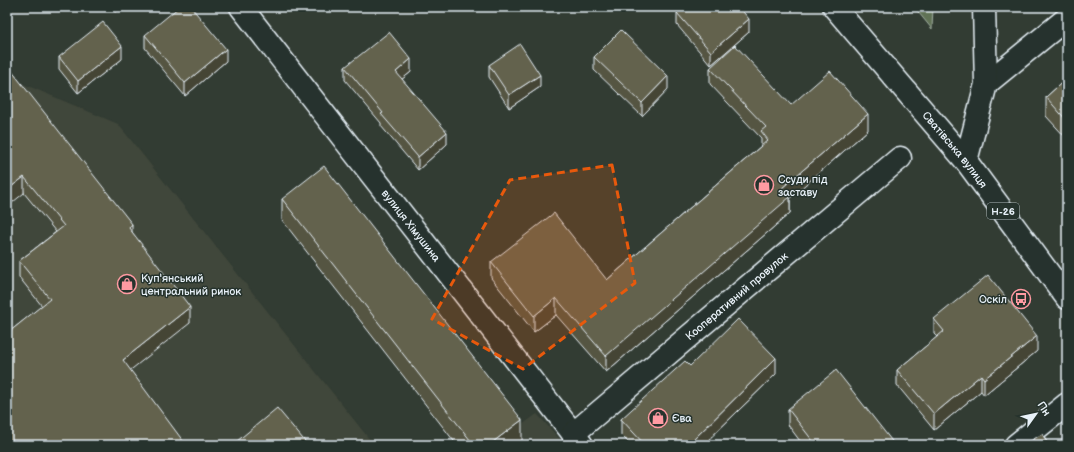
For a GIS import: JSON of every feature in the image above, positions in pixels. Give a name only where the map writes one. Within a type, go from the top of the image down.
[{"type":"street","name":"вулиця Хімушина","points":[[241,7],[578,440]]},
{"type":"street","name":"Сватівська вулиця","points":[[834,7],[966,161],[1067,298]]},
{"type":"street","points":[[966,161],[986,84],[984,7]]},
{"type":"street","points":[[986,84],[1067,18]]},
{"type":"street","name":"Кооперативний провулок","points":[[578,440],[900,158]]},
{"type":"street","points":[[1016,445],[1067,404]]},
{"type":"highlighted area","points":[[612,165],[635,283],[523,369],[432,319],[510,180]]},
{"type":"shaded area","name":"Куп'янський центральний ринок","points":[[7,77],[118,124],[374,445],[7,445]]},
{"type":"shaded area","points":[[537,414],[565,445],[495,445]]},
{"type":"green space","points":[[914,7],[933,7],[932,29]]},
{"type":"building","points":[[179,7],[191,7],[226,49],[185,83],[145,35]]},
{"type":"building","points":[[684,7],[739,7],[749,19],[711,52],[677,13]]},
{"type":"building","points":[[103,22],[122,46],[78,81],[59,57]]},
{"type":"building","points":[[621,30],[668,76],[642,103],[594,57]]},
{"type":"building","points":[[389,32],[411,59],[396,72],[447,132],[418,157],[381,114],[383,113],[345,67]]},
{"type":"building","points":[[520,44],[540,75],[509,95],[489,65]]},
{"type":"building","points":[[735,45],[791,105],[830,71],[868,114],[782,188],[790,197],[606,356],[556,298],[534,316],[491,262],[554,213],[607,280],[768,140],[761,131],[766,127],[710,68]]},
{"type":"building","points":[[7,65],[132,224],[129,228],[190,307],[123,360],[186,445],[7,445],[7,330],[9,332],[50,299],[19,261],[64,226],[24,177],[7,190]]},
{"type":"building","points":[[1067,78],[1067,121],[1046,97]]},
{"type":"building","points":[[324,166],[522,420],[489,445],[474,445],[282,199]]},
{"type":"building","points":[[988,275],[1037,336],[984,379],[981,375],[934,414],[897,370],[944,331],[934,319]]},
{"type":"building","points":[[738,319],[776,358],[688,445],[645,445],[621,419],[685,361],[690,366]]},
{"type":"building","points":[[836,370],[895,445],[816,445],[788,409]]},
{"type":"building","points":[[277,408],[308,445],[238,445],[236,442]]},
{"type":"building","points":[[1042,434],[1049,445],[1024,445]]},
{"type":"building","points":[[208,441],[211,445],[202,445]]},
{"type":"place","name":"Ссуди під заставу","points":[[764,185]]},
{"type":"place","name":"Куп'янський центральний ринок","points":[[127,284]]},
{"type":"place","name":"Оскіл","points":[[1021,299]]},
{"type":"place","name":"Єва","points":[[658,418]]}]
